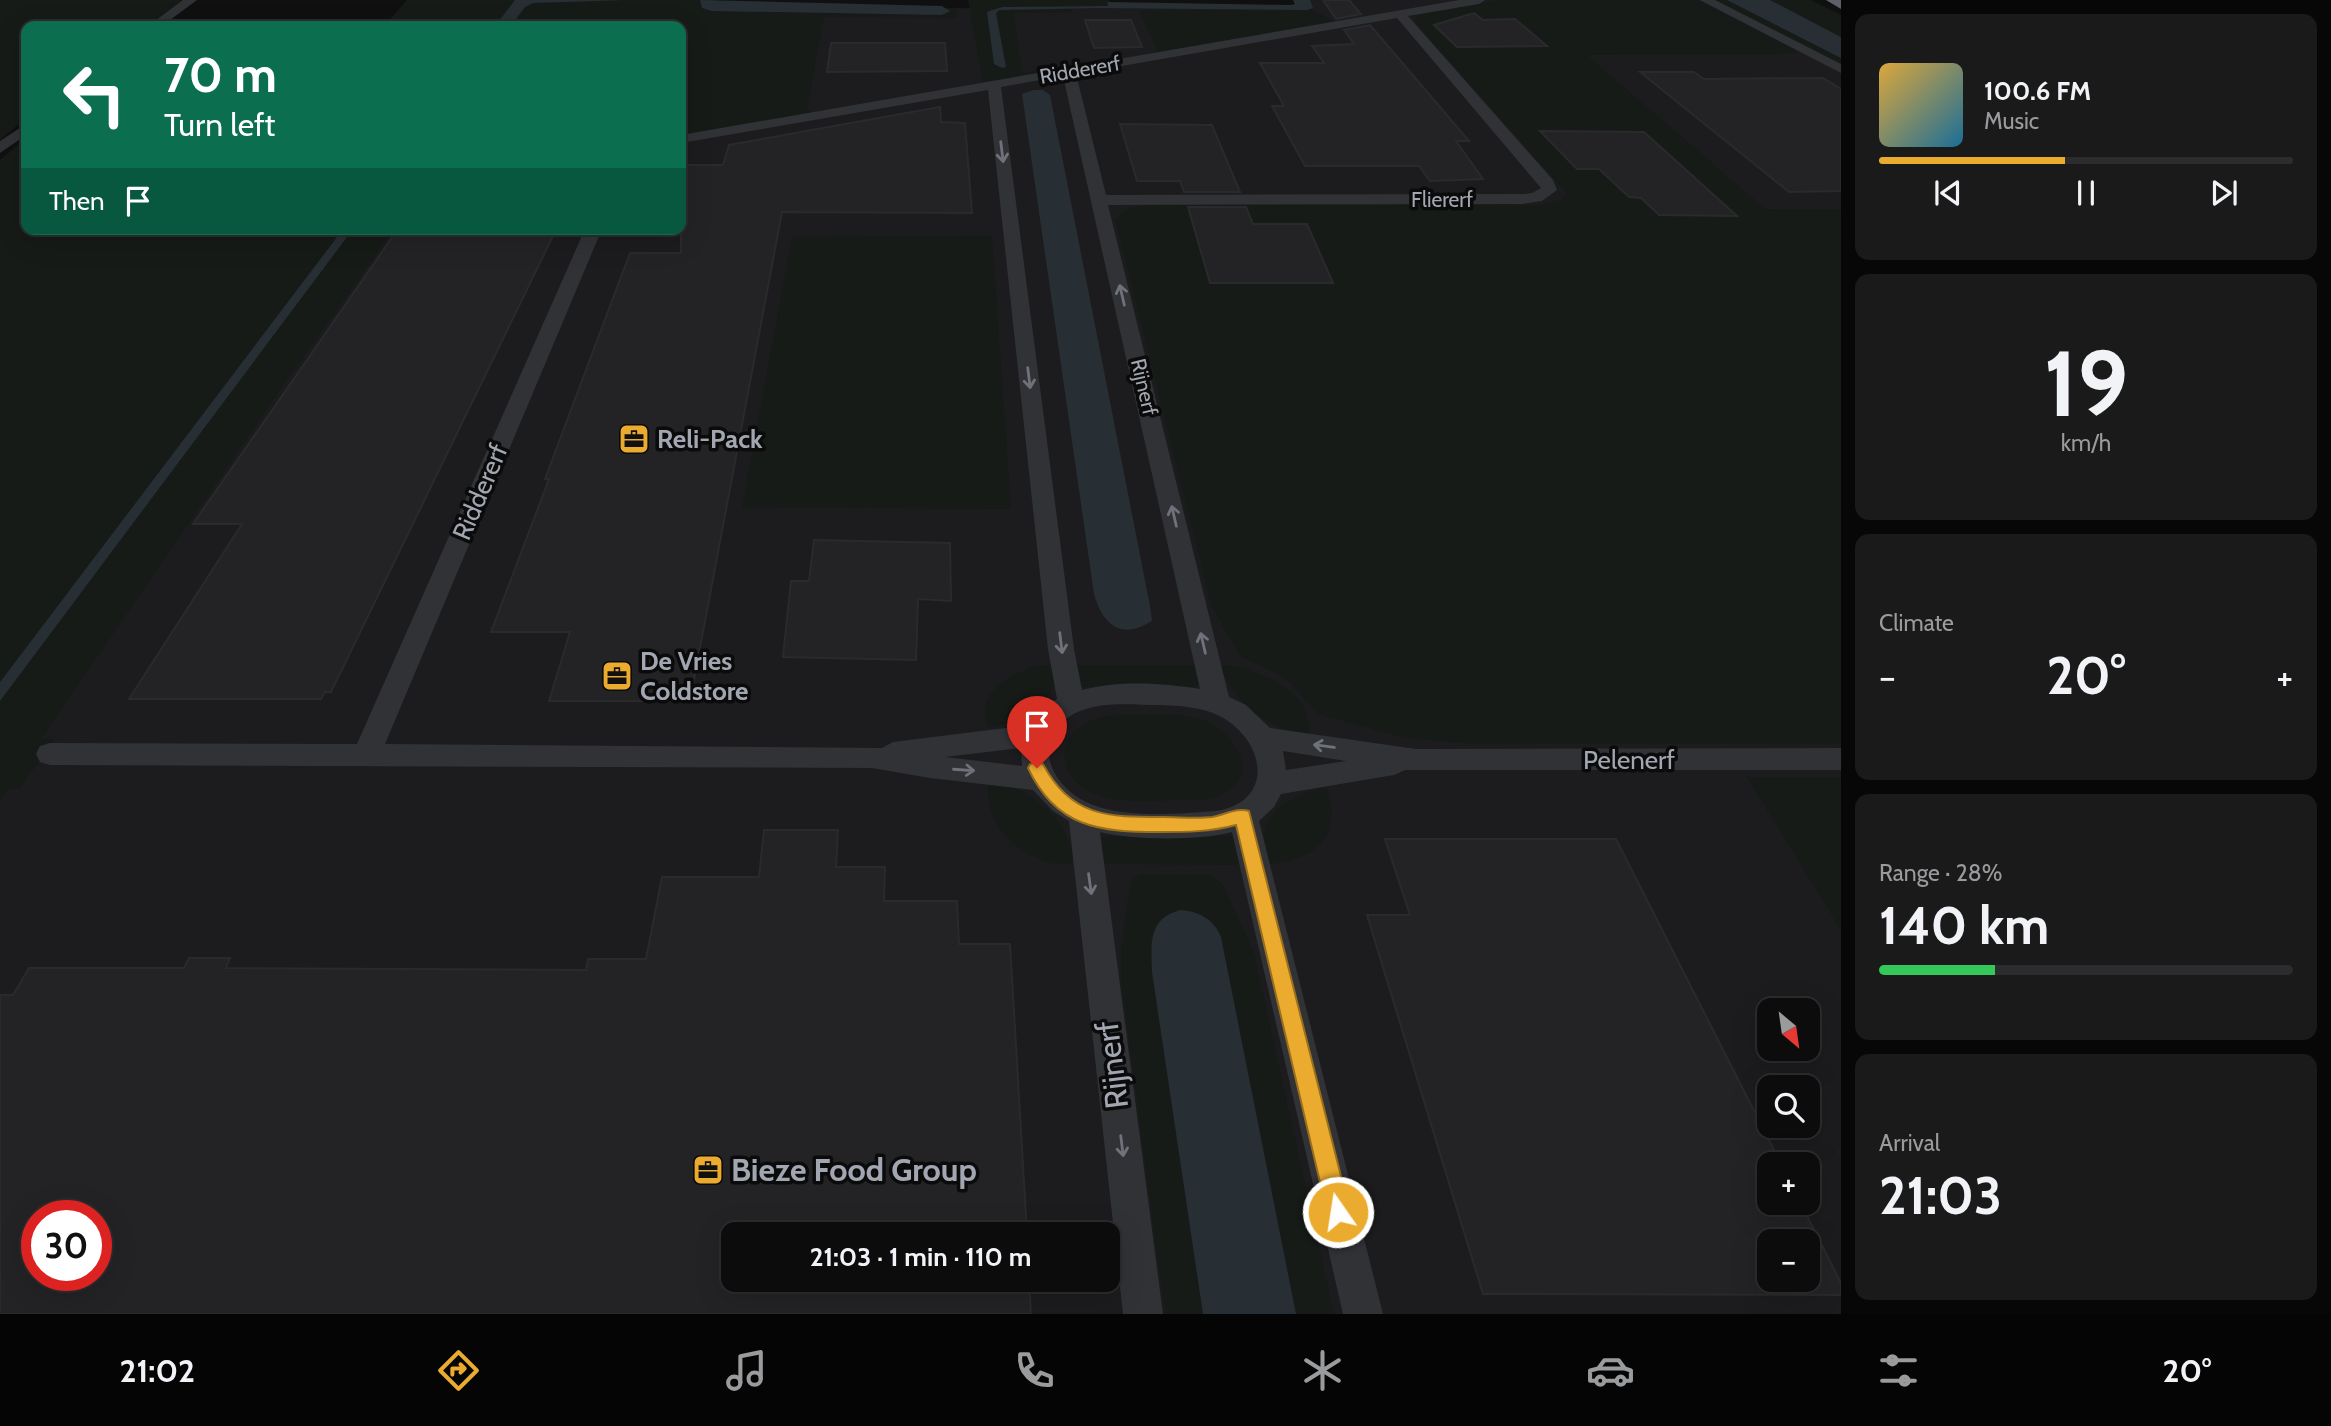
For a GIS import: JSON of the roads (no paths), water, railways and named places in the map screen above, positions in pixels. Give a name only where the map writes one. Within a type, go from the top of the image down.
[{"type":"street","points":[[161,21],[191,0]]},
{"type":"street","name":"Riddererf","points":[[686,138],[1479,0]]},
{"type":"street","points":[[1706,0],[1841,69]]},
{"type":"street","name":"Fliererf","points":[[1100,200],[1523,200],[1545,195],[1549,190],[1547,183],[1400,14]]},
{"type":"street","name":"Rijnerf","points":[[1069,72],[1217,703]]},
{"type":"street","points":[[993,85],[1061,649],[1071,704]]},
{"type":"street","points":[[0,148],[21,132]]},
{"type":"street","name":"Riddererf","points":[[367,754],[591,235]]},
{"type":"street","points":[[1100,696],[1186,696],[1217,703],[1245,719],[1261,737],[1274,767],[1271,784],[1264,798],[1243,816],[1212,824],[1119,825],[1083,816],[1059,800],[1041,779],[1034,752],[1037,735],[1047,719],[1071,704],[1100,696]]},
{"type":"street","points":[[50,754],[872,757],[1037,735]]},
{"type":"street","name":"Pelenerf","points":[[1261,737],[1416,760],[1841,759]]},
{"type":"street","points":[[872,757],[930,767],[1041,779]]},
{"type":"street","name":"Pelenerf","points":[[1271,784],[1416,760]]},
{"type":"street","name":"Rijnerf","points":[[1083,816],[1143,1314]]},
{"type":"street","points":[[1243,816],[1363,1314]]},
{"type":"place","name":"Reli-Pack","points":[[634,439]]},
{"type":"place","name":"De Vries Coldstore","points":[[617,676]]},
{"type":"place","name":"Bieze Food Group","points":[[708,1170]]}]
